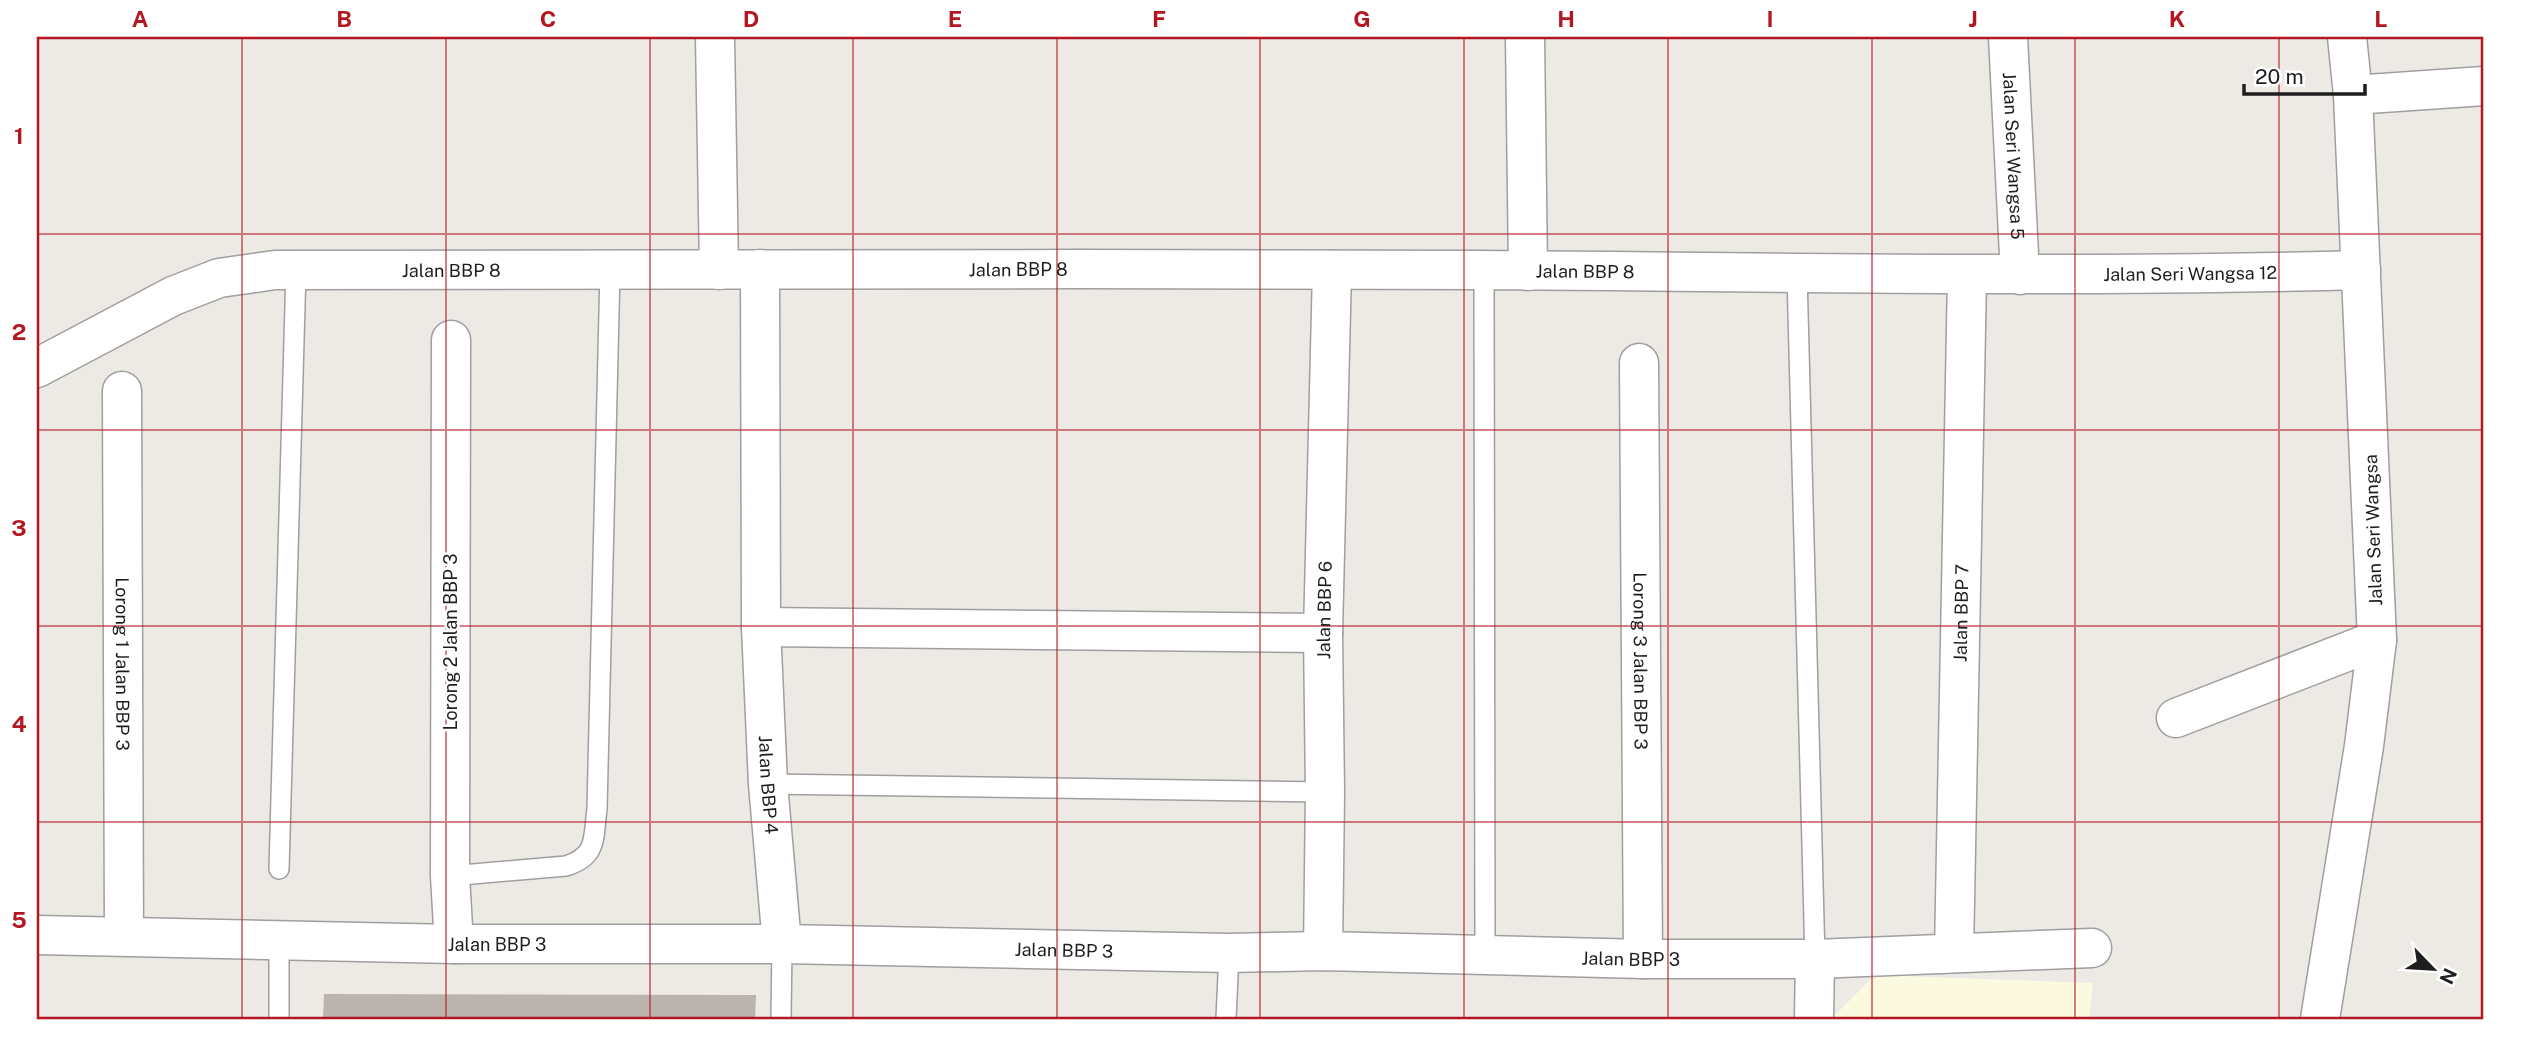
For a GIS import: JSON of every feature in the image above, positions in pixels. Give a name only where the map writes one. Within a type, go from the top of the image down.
[{"type":"street","points":[[715,37],[719,270]]},
{"type":"street","points":[[1525,37],[1528,271]]},
{"type":"street","name":"Jalan Seri Wangsa 5","points":[[2008,37],[2020,275]]},
{"type":"street","name":"Jalan Seri Wangsa","points":[[2320,1019],[2364,746],[2377,640],[2353,95],[2347,37]]},
{"type":"street","points":[[2353,95],[2484,86]]},
{"type":"street","name":"Jalan BBP 4","points":[[760,269],[761,627],[768,784],[782,944]]},
{"type":"street","name":"Jalan BBP 8","points":[[37,368],[173,296],[219,278],[275,270],[1484,270],[2020,275]]},
{"type":"street","name":"Jalan BBP 6","points":[[1323,951],[1323,633],[1332,270]]},
{"type":"street","name":"Jalan Seri Wangsa 12","points":[[2020,275],[2184,275],[2361,270]]},
{"type":"street","name":"Jalan BBP 7","points":[[1954,953],[1967,275]]},
{"type":"street","name":"Lorong 2 Jalan BBP 3","points":[[451,340],[450,876],[454,944]]},
{"type":"street","name":"Lorong 3 Jalan BBP 3","points":[[1639,363],[1643,959]]},
{"type":"street","name":"Lorong 1 Jalan BBP 3","points":[[122,391],[124,936]]},
{"type":"street","points":[[761,627],[1323,633]]},
{"type":"street","points":[[2176,718],[2377,640]]},
{"type":"street","name":"Jalan BBP 3","points":[[37,935],[279,942],[782,944],[1229,953],[1323,951],[1643,959],[1815,959],[2092,948]]},
{"type":"street","points":[[1814,1019],[1815,959]]},
{"type":"lane","points":[[279,869],[296,270]]},
{"type":"lane","points":[[1484,270],[1485,956]]},
{"type":"lane","points":[[450,876],[566,866],[581,861],[591,851],[597,809],[610,271]]},
{"type":"lane","points":[[1797,274],[1815,959]]},
{"type":"lane","points":[[768,784],[1325,792]]},
{"type":"lane","points":[[279,942],[279,1019]]},
{"type":"lane","points":[[781,1019],[782,944]]},
{"type":"lane","points":[[1226,1019],[1229,953]]},
{"type":"shaded area","points":[[1875,975],[2093,983],[2089,1019],[1831,1019]]},
{"type":"building","points":[[324,994],[756,995],[755,1019],[323,1019]]}]
